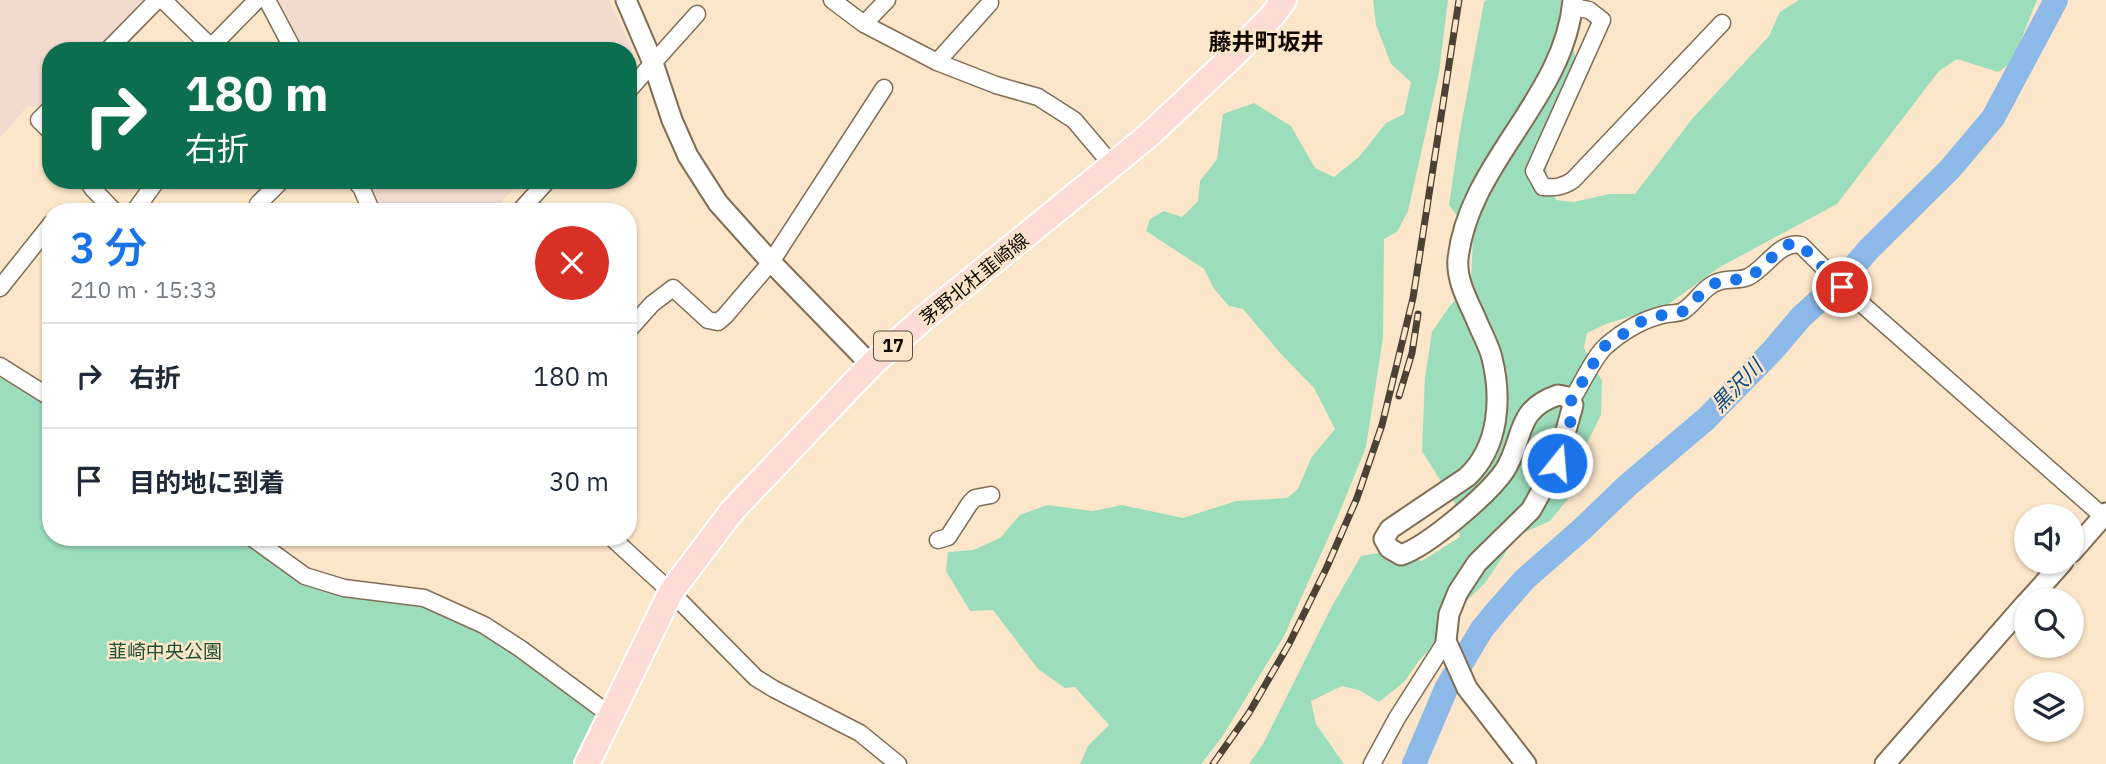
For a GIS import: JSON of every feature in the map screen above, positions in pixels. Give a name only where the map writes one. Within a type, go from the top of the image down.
[{"type":"main road","name":"茅野北杜韮崎線","points":[[587,764],[670,592],[732,511],[871,365],[923,319],[1148,136],[1235,54],[1284,0]]},
{"type":"street","points":[[116,42],[160,0],[204,42]]},
{"type":"street","points":[[218,42],[257,0]]},
{"type":"street","points":[[267,0],[289,42]]},
{"type":"street","points":[[626,0],[688,156],[718,203],[871,365]]},
{"type":"street","points":[[832,0],[864,24],[937,62],[996,85],[1038,97],[1074,120],[1113,166]]},
{"type":"street","points":[[864,24],[887,0]]},
{"type":"street","points":[[937,62],[990,3]]},
{"type":"street","points":[[1526,764],[1467,688],[1450,649],[1449,614],[1458,592],[1477,563],[1531,510],[1557,463],[1571,418],[1573,405],[1568,397],[1558,395],[1537,404],[1524,419],[1507,468],[1494,485],[1415,550],[1401,555],[1389,548],[1384,539],[1390,529],[1467,477],[1482,460],[1491,441],[1498,395],[1492,357],[1461,285],[1457,262],[1465,224],[1478,192],[1539,95],[1563,45],[1573,3],[1589,9],[1602,20],[1534,171],[1543,187],[1555,188],[1573,180],[1721,23]]},
{"type":"street","points":[[637,81],[697,14]]},
{"type":"street","points":[[637,321],[652,304],[673,288],[708,320],[718,322],[725,316],[771,262],[884,88]]},
{"type":"street","points":[[93,189],[106,203]]},
{"type":"street","points":[[259,203],[273,189]]},
{"type":"street","points":[[527,203],[540,189]]},
{"type":"street","points":[[1,284],[42,235]]},
{"type":"street","points":[[1571,401],[1603,347],[1642,321],[1682,312],[1707,288],[1719,281],[1743,279],[1754,274],[1791,243],[1801,245],[1842,287],[2105,516],[2084,538]]},
{"type":"street","points":[[1,366],[42,392]]},
{"type":"street","points":[[938,540],[948,537],[975,498],[991,495]]},
{"type":"street","points":[[263,546],[305,576],[344,588],[424,598],[484,625],[610,715]]},
{"type":"street","points":[[621,546],[756,677],[774,690],[860,733],[898,764]]},
{"type":"street","points":[[2040,588],[2052,574]]},
{"type":"street","points":[[1893,761],[2014,618]]},
{"type":"street","points":[[1372,764],[1375,754],[1397,718],[1450,649]]},
{"type":"shaded area","points":[[0,0],[143,0],[103,42],[42,42],[42,105],[27,106],[0,138]]},
{"type":"shaded area","points":[[279,0],[609,0],[628,42],[300,42]]},
{"type":"shaded area","points":[[374,189],[513,189],[501,203],[379,203]]},
{"type":"green space","points":[[1373,0],[1448,0],[1439,73],[1408,211],[1397,232],[1384,239],[1383,338],[1366,447],[1284,636],[1222,737],[1201,764],[1080,764],[1088,746],[1109,725],[1075,687],[1065,688],[1038,669],[993,610],[970,611],[946,571],[948,552],[973,550],[1000,538],[1020,515],[1047,505],[1093,511],[1122,505],[1183,518],[1236,501],[1287,498],[1298,489],[1311,458],[1335,429],[1314,388],[1243,309],[1229,306],[1214,289],[1204,269],[1146,231],[1150,219],[1164,211],[1182,217],[1198,201],[1200,181],[1217,159],[1223,114],[1254,103],[1291,126],[1315,168],[1334,177],[1359,157],[1386,123],[1404,114],[1411,82],[1391,64],[1376,25]]},
{"type":"green space","points":[[1561,0],[1579,78],[1546,161],[1547,177],[1556,200],[1574,202],[1609,194],[1635,194],[1692,119],[1769,36],[1780,12],[1799,0],[2037,0],[2012,62],[1998,72],[1957,59],[1939,71],[1837,204],[1720,267],[1667,305],[1606,324],[1587,333],[1584,348],[1602,381],[1601,415],[1583,451],[1572,494],[1550,521],[1523,533],[1510,546],[1485,583],[1458,609],[1457,623],[1421,658],[1404,682],[1379,702],[1359,690],[1342,686],[1311,701],[1316,724],[1344,764],[1249,764],[1263,744],[1331,608],[1361,556],[1385,552],[1422,561],[1460,537],[1455,504],[1422,451],[1425,377],[1432,332],[1471,282],[1473,237],[1449,205],[1484,2]]},
{"type":"green space","name":"韮崎中央公園","points":[[0,378],[14,383],[42,402],[42,546],[250,546],[315,588],[420,604],[468,625],[520,656],[603,717],[580,764],[0,764]]},
{"type":"waterway","name":"黒沢川","points":[[1414,764],[1446,689],[1482,629],[1496,612],[1525,579],[1628,485],[1706,419],[1801,317],[1844,278],[1869,249],[1950,169],[1993,118],[2056,0]]},
{"type":"railway","points":[[1213,764],[1249,713],[1289,644],[1357,498],[1382,425],[1413,298],[1459,0]]},
{"type":"railway","points":[[1399,396],[1412,353],[1418,314]]},
{"type":"district","name":"藤井町坂井","points":[[1266,42]]},
{"type":"route","points":[[1557,463],[1571,418],[1571,401],[1603,347],[1642,321],[1682,312],[1707,288],[1719,281],[1743,279],[1754,274],[1791,243],[1801,245],[1842,287]]}]
